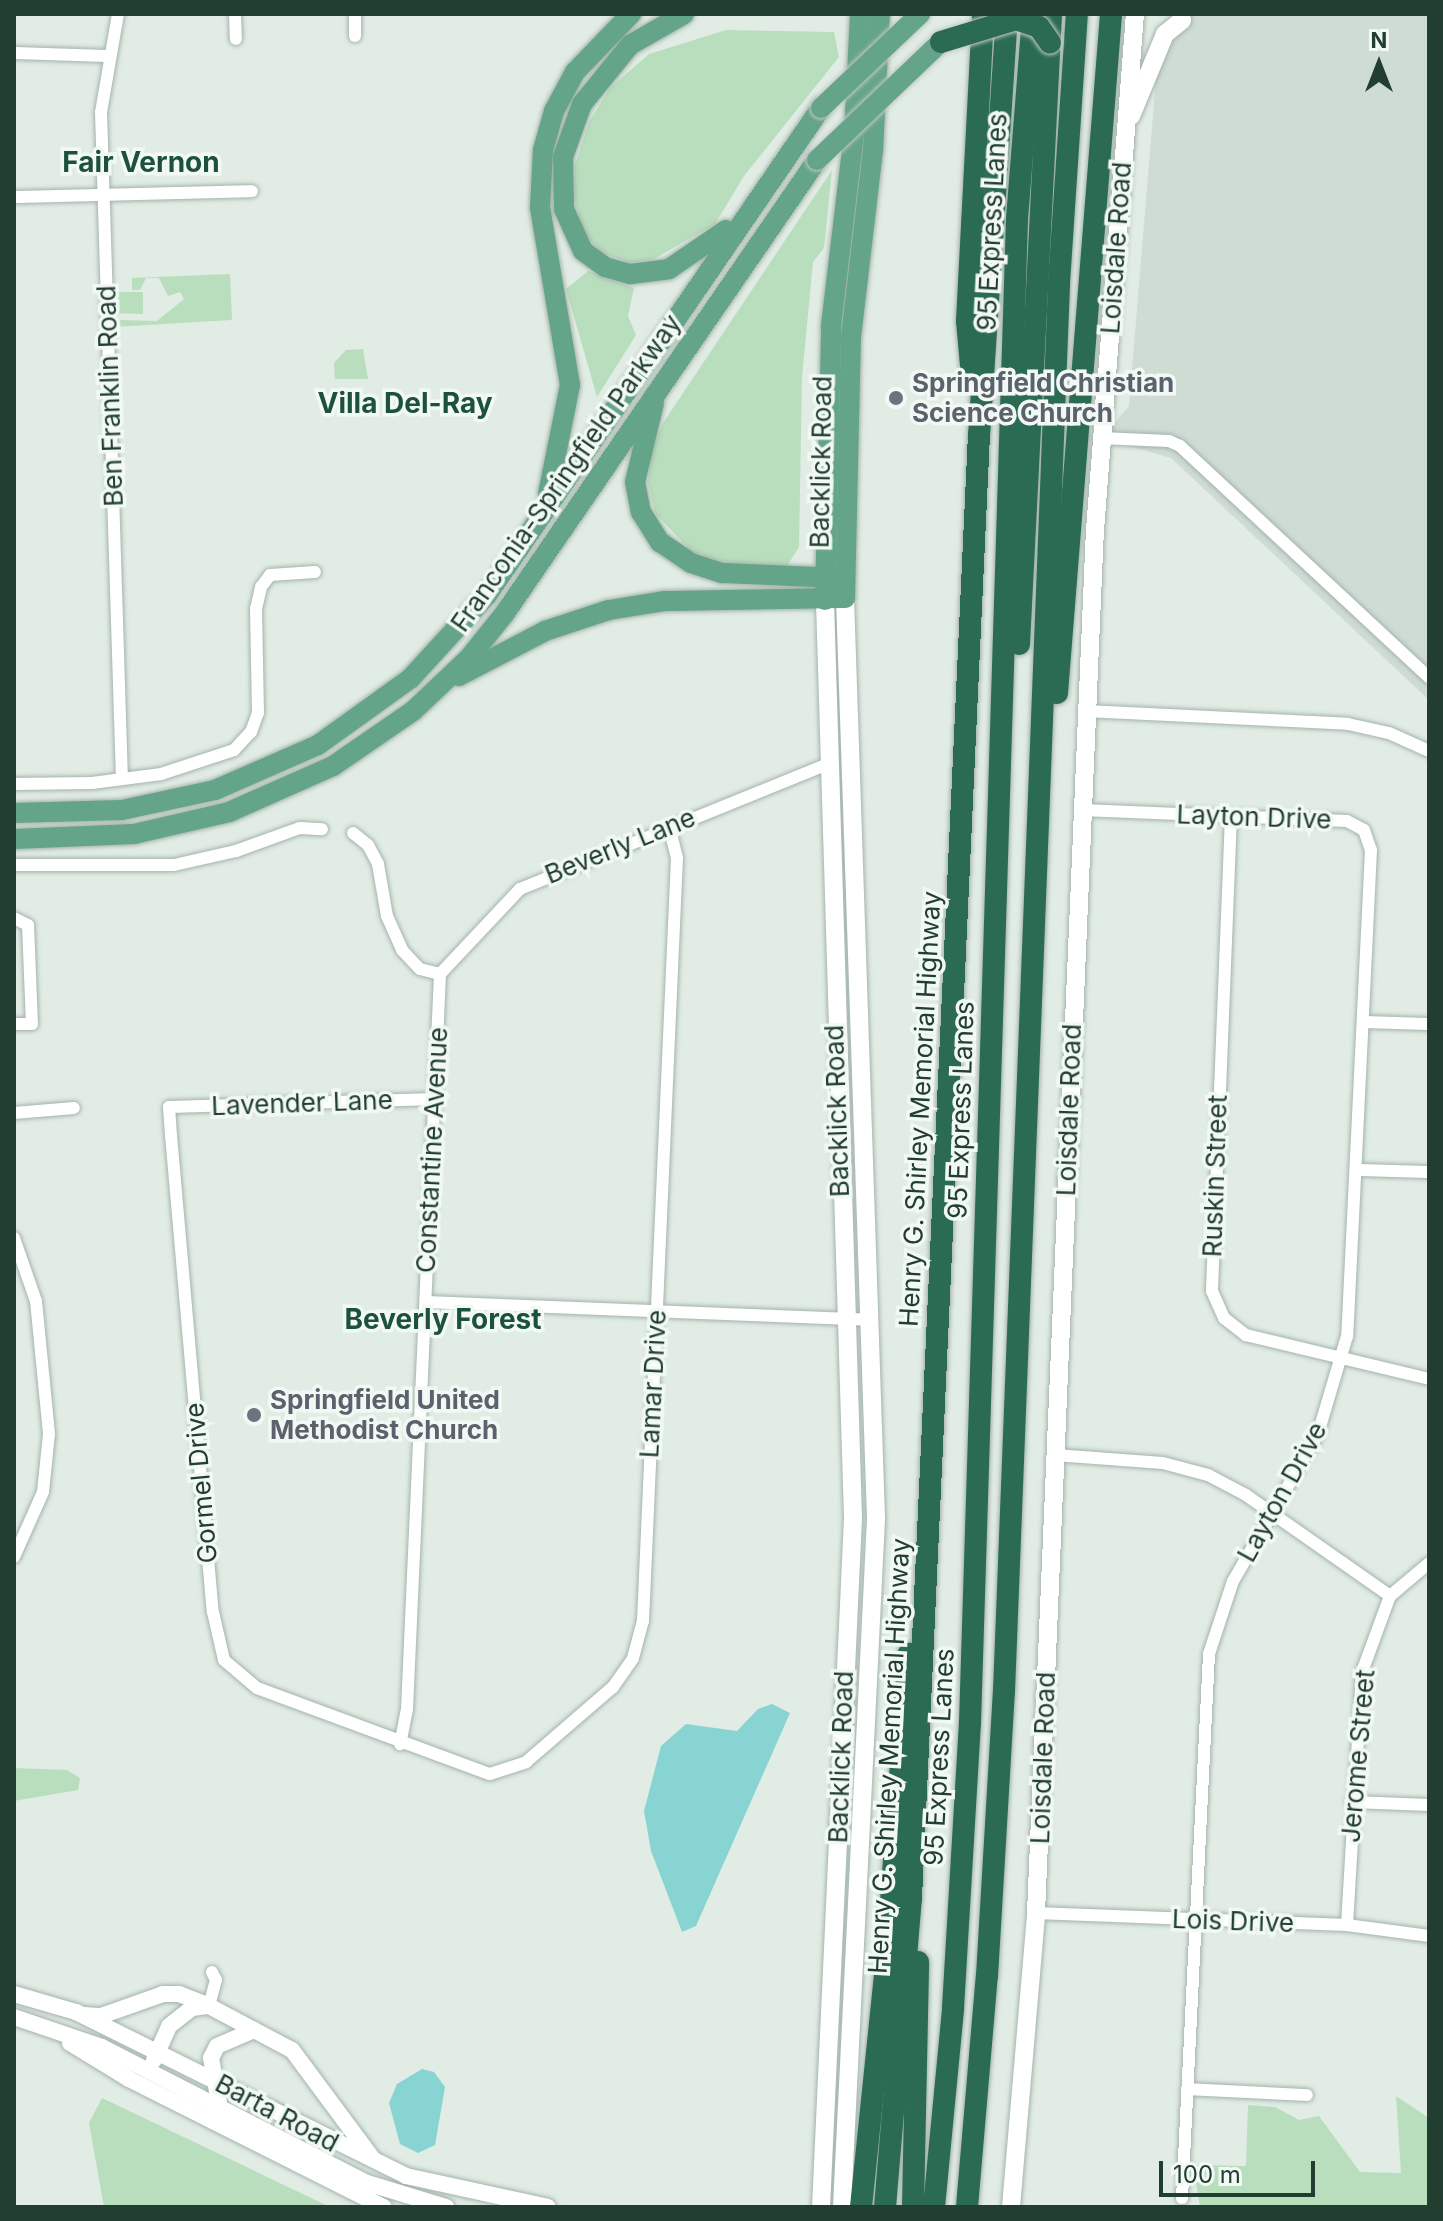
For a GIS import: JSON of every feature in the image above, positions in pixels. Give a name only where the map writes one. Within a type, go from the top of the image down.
[{"type":"highway","points":[[979,436],[967,321],[983,14]]},
{"type":"highway","name":"Henry G. Shirley Memorial Highway","points":[[885,2207],[911,1898],[979,436],[1007,14]]},
{"type":"highway","name":"95 Express Lanes","points":[[934,2207],[953,2008],[970,1737],[1017,219],[1033,14]]},
{"type":"highway","points":[[998,844],[1010,770],[1019,644],[1051,14]]},
{"type":"highway","points":[[967,2207],[996,1855],[1059,283],[1077,14]]},
{"type":"highway","points":[[1039,797],[1058,687],[1111,14]]},
{"type":"highway","points":[[941,42],[1016,19],[1039,27],[1050,49]]},
{"type":"highway","points":[[861,2207],[889,1929],[920,1448],[939,1319]]},
{"type":"highway","points":[[911,1898],[920,1991],[913,2207]]},
{"type":"main road","points":[[545,510],[570,385],[540,207],[543,150],[554,111],[575,72],[631,14]]},
{"type":"main road","points":[[684,14],[630,45],[582,104],[563,157],[566,219],[578,244],[596,262],[637,275],[678,265],[739,221]]},
{"type":"main road","name":"Backlick Road","points":[[821,2207],[852,1584],[849,1320],[830,763],[840,353],[860,14]]},
{"type":"main road","name":"Backlick Road","points":[[840,353],[873,151],[880,14]]},
{"type":"main road","name":"Franconia-Springfield Parkway","points":[[14,813],[103,812],[180,799],[250,778],[335,736],[438,653],[487,595],[739,221],[821,108],[920,14]]},
{"type":"main road","name":"Franconia-Springfield Parkway","points":[[14,839],[134,834],[247,806],[342,761],[441,686],[505,613],[817,160],[941,42],[976,14]]},
{"type":"main road","name":"Loisdale Road","points":[[1011,2207],[1036,1913],[1086,711],[1101,438],[1135,14]]},
{"type":"main road","points":[[1124,142],[1165,34],[1182,20]]},
{"type":"main road","points":[[660,384],[635,482],[641,512],[654,536],[683,559],[710,570],[835,588]]},
{"type":"main road","points":[[441,686],[545,631],[609,610],[674,601],[835,588]]},
{"type":"main road","name":"Backlick Road","points":[[835,588],[870,1320],[875,1583],[842,2207]]},
{"type":"street","name":"Ben Franklin Road","points":[[118,14],[108,56],[101,112],[122,779]]},
{"type":"street","points":[[235,14],[236,39]]},
{"type":"street","points":[[355,14],[355,36]]},
{"type":"street","points":[[14,53],[108,56]]},
{"type":"street","points":[[14,197],[252,191]]},
{"type":"street","points":[[1101,438],[1169,441],[1180,446],[1429,677]]},
{"type":"street","points":[[14,784],[122,779],[214,760],[245,741],[258,713],[256,609],[270,575],[315,572]]},
{"type":"street","points":[[1086,711],[1348,724],[1389,733],[1429,751]]},
{"type":"street","name":"Beverly Lane","points":[[440,974],[520,889],[830,763]]},
{"type":"street","name":"Layton Drive","points":[[1082,810],[1347,821],[1367,834],[1371,850],[1351,1304],[1342,1359],[1318,1434],[1233,1581],[1209,1654],[1182,2198]]},
{"type":"street","name":"Ruskin Street","points":[[1231,816],[1212,1291],[1224,1318],[1246,1335],[1429,1379]]},
{"type":"street","name":"Lamar Drive","points":[[400,1744],[472,1772],[508,1771],[602,1697],[628,1668],[643,1621],[677,858],[669,826]]},
{"type":"street","points":[[14,865],[174,865],[236,851],[300,828],[322,829]]},
{"type":"street","points":[[353,833],[368,845],[378,864],[387,916],[402,950],[420,969],[440,974]]},
{"type":"street","points":[[14,918],[28,925],[32,1024],[14,1024]]},
{"type":"street","name":"Constantine Avenue","points":[[400,1744],[407,1709],[440,974]]},
{"type":"street","points":[[1363,1022],[1429,1024]]},
{"type":"street","name":"Lavender Lane","points":[[169,1107],[435,1099]]},
{"type":"street","name":"Gormel Drive","points":[[169,1107],[219,1649],[246,1683],[400,1744]]},
{"type":"street","points":[[14,1113],[74,1108]]},
{"type":"street","points":[[1358,1170],[1429,1172]]},
{"type":"street","points":[[14,1238],[19,1265],[36,1301],[48,1463],[35,1518],[14,1557]]},
{"type":"street","points":[[426,1302],[870,1320]]},
{"type":"street","points":[[1055,1455],[1185,1468],[1230,1486],[1390,1596]]},
{"type":"street","name":"Jerome Street","points":[[1347,1925],[1362,1672],[1390,1596],[1429,1563]]},
{"type":"street","points":[[1352,1802],[1429,1805]]},
{"type":"street","name":"Lois Drive","points":[[1036,1913],[1347,1925],[1429,1936]]},
{"type":"street","points":[[209,2006],[216,1980],[212,1972]]},
{"type":"street","name":"Barta Road","points":[[14,1994],[83,2015],[211,2077],[377,2164],[463,2200],[548,2207]]},
{"type":"street","points":[[83,2015],[101,2016],[163,1994],[179,1994],[209,2006],[292,2050],[377,2164]]},
{"type":"street","points":[[156,2076],[157,2050],[180,2014],[209,2006]]},
{"type":"street","name":"Barta Road","points":[[14,2017],[49,2028],[156,2076],[387,2189],[446,2207]]},
{"type":"street","points":[[49,2028],[129,2079],[384,2207]]},
{"type":"street","points":[[220,2108],[211,2077],[217,2046],[254,2030]]},
{"type":"street","points":[[1187,2089],[1307,2095]]},
{"type":"street","points":[[341,2186],[387,2189]]},
{"type":"shaded area","points":[[1191,14],[1429,14],[1429,700],[1171,458],[1101,438],[1129,406],[1156,78],[1167,44],[1190,27]]},
{"type":"green space","points":[[726,30],[834,32],[839,57],[744,176],[715,224],[652,260],[630,263],[601,252],[582,232],[574,195],[575,165],[589,122],[610,88],[649,54]]},
{"type":"green space","points":[[832,170],[824,248],[813,262],[802,377],[799,547],[787,566],[771,570],[722,563],[692,552],[655,513],[648,483],[651,451],[663,423]]},
{"type":"green space","points":[[588,271],[634,288],[628,316],[636,335],[597,397],[566,289]]},
{"type":"green space","points":[[230,274],[232,320],[113,327],[118,320],[157,321],[184,299],[180,292],[168,296],[159,278],[146,278],[140,290],[132,290],[132,278]]},
{"type":"green space","points":[[118,292],[143,292],[143,314],[113,313],[113,295]]},
{"type":"green space","points":[[363,349],[368,379],[335,379],[334,363],[346,350]]},
{"type":"green space","points":[[14,1768],[67,1770],[80,1778],[78,1790],[14,1801]]},
{"type":"green space","points":[[1396,2096],[1429,2118],[1429,2207],[1200,2207],[1193,2165],[1246,2166],[1248,2105],[1275,2107],[1299,2120],[1319,2116],[1360,2172],[1401,2173]]},
{"type":"green space","points":[[102,2098],[330,2207],[104,2207],[89,2123]]},
{"type":"water","points":[[772,1704],[790,1713],[696,1926],[682,1932],[651,1851],[644,1811],[661,1746],[686,1724],[737,1731],[758,1709]]},
{"type":"water","points":[[422,2069],[434,2072],[445,2087],[435,2145],[418,2153],[400,2144],[389,2103],[397,2084]]},
{"type":"place","name":"Springfield Christian Science Church","points":[[896,398]]},
{"type":"place","name":"Springfield United Methodist Church","points":[[254,1415]]},
{"type":"district","name":"Fair Vernon","points":[[141,162]]},
{"type":"district","name":"Villa Del-Ray","points":[[405,403]]},
{"type":"district","name":"Beverly Forest","points":[[443,1319]]}]
